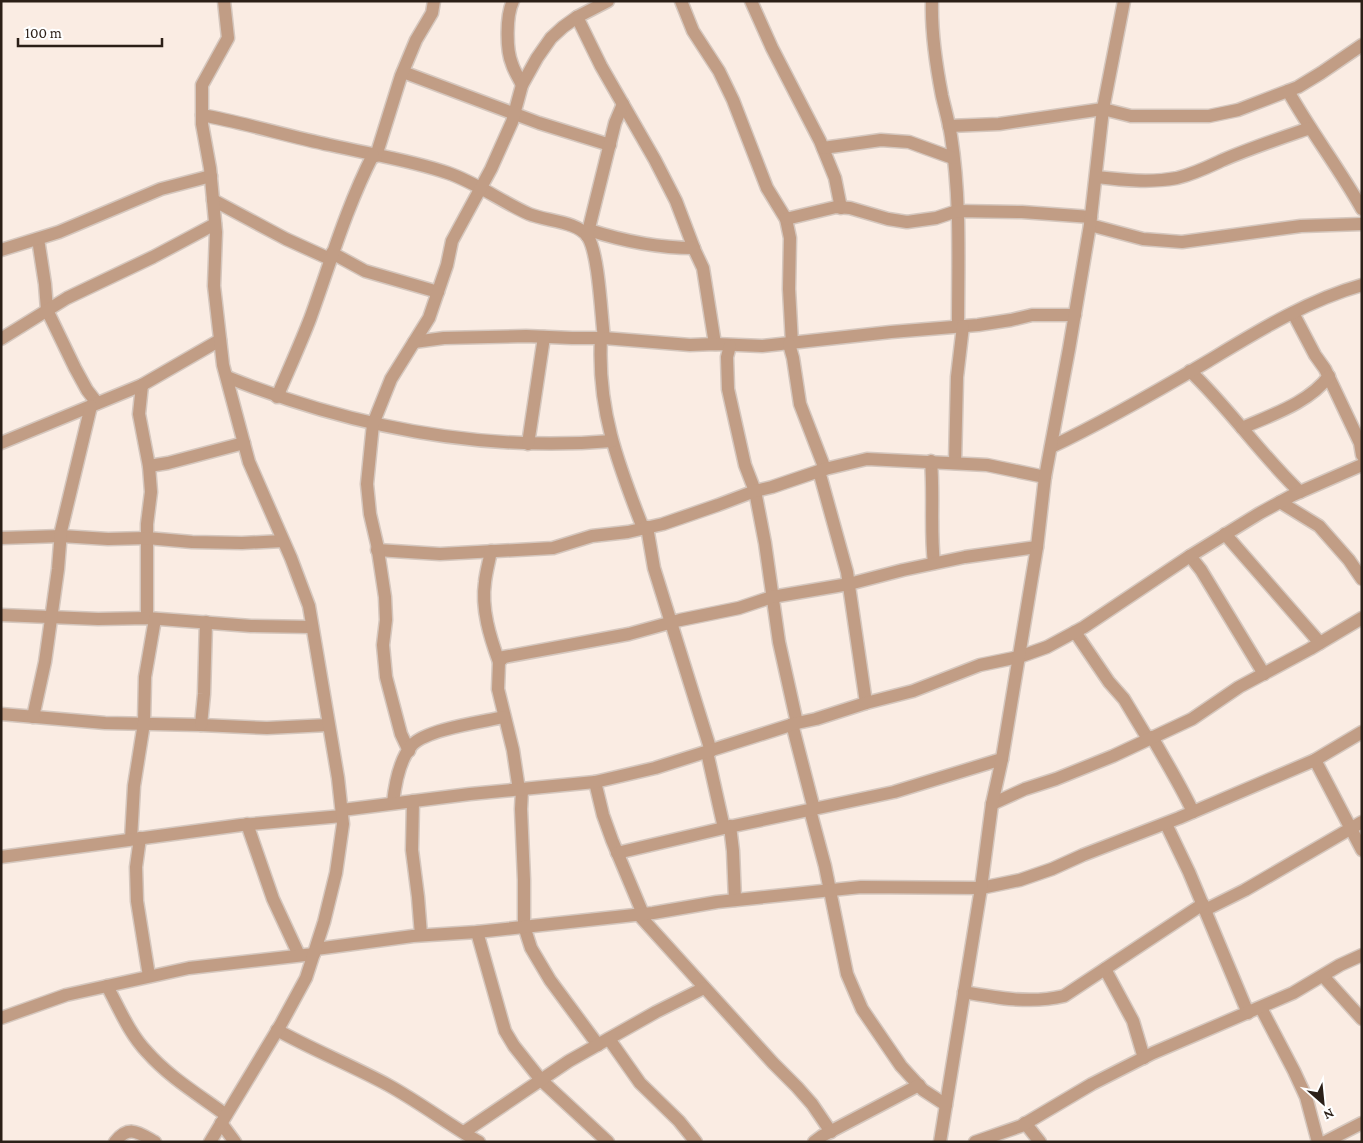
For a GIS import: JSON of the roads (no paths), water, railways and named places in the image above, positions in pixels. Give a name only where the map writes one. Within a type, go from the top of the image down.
[{"type":"street","points":[[210,1142],[306,978],[336,873],[344,824],[309,606],[284,541],[249,462],[223,365],[214,286],[216,224],[211,176],[202,124],[202,85],[228,38],[224,1]]},
{"type":"street","points":[[277,397],[307,326],[357,187],[375,155],[403,72],[416,40],[432,13],[434,1]]},
{"type":"street","points":[[513,1],[510,6],[508,24],[508,48],[511,62],[522,85]]},
{"type":"street","points":[[408,751],[401,734],[386,677],[383,645],[386,620],[385,597],[366,484],[373,424],[391,378],[429,318],[447,265],[452,241],[481,189],[514,114],[522,85],[537,58],[564,26],[608,1]]},
{"type":"street","points":[[681,1],[693,31],[719,71],[767,188],[786,219],[790,238],[790,344],[800,404],[822,470],[847,572],[866,703]]},
{"type":"street","points":[[751,1],[772,48],[823,148],[836,178],[841,208]]},
{"type":"street","points":[[932,1],[934,43],[949,126],[957,211],[961,326],[957,377],[955,463]]},
{"type":"street","points":[[940,1142],[981,888],[992,804],[1002,760],[1037,547],[1045,478],[1090,221],[1103,108],[1124,1]]},
{"type":"street","points":[[578,17],[601,66],[655,160],[676,201],[703,268],[715,344]]},
{"type":"street","points":[[949,126],[999,124],[1103,108],[1131,116],[1209,116],[1238,110],[1288,91],[1321,73],[1362,44]]},
{"type":"street","points":[[403,72],[514,114],[610,145]]},
{"type":"street","points":[[1288,91],[1362,209]]},
{"type":"street","points":[[623,104],[615,123],[588,233],[596,264],[602,338],[600,364],[602,386],[612,441],[625,484],[645,528],[654,568],[672,622],[709,751],[733,851],[736,900]]},
{"type":"street","points":[[202,115],[245,123],[444,172],[531,215],[562,223],[588,233],[669,248],[694,248]]},
{"type":"street","points":[[1096,177],[1134,181],[1176,178],[1202,172],[1224,160],[1310,128]]},
{"type":"street","points":[[823,148],[881,140],[909,142],[953,158]]},
{"type":"street","points":[[1,250],[59,232],[162,188],[211,176]]},
{"type":"street","points":[[213,200],[286,240],[331,256],[365,271],[438,292]]},
{"type":"street","points":[[786,219],[818,210],[841,208],[850,208],[888,219],[908,222],[936,218],[957,211],[1022,212],[1090,221],[1143,239],[1182,242],[1301,226],[1362,224]]},
{"type":"street","points":[[1,340],[67,298],[153,257],[216,224]]},
{"type":"street","points":[[33,718],[45,662],[61,536],[67,504],[94,404],[74,368],[47,310],[38,238]]},
{"type":"street","points":[[1051,447],[1112,418],[1247,337],[1316,301],[1362,285]]},
{"type":"street","points":[[1293,313],[1329,376],[1360,443],[1362,455]]},
{"type":"street","points":[[414,342],[444,338],[526,336],[602,338],[690,345],[762,346],[961,326],[1011,320],[1032,315],[1075,315]]},
{"type":"street","points":[[528,444],[544,337]]},
{"type":"street","points":[[1,443],[142,386],[220,340]]},
{"type":"street","points":[[730,346],[727,358],[728,389],[745,465],[755,491],[794,723],[847,974],[862,1009],[901,1066],[919,1085],[946,1104]]},
{"type":"street","points":[[1190,371],[1212,392],[1279,472],[1300,492]]},
{"type":"street","points":[[1242,428],[1306,397],[1322,385],[1329,376]]},
{"type":"street","points":[[227,377],[277,397],[373,424],[451,437],[528,444],[584,444],[612,441]]},
{"type":"street","points":[[142,386],[140,414],[149,466],[151,492],[147,538],[151,618],[145,677],[144,723],[134,786],[137,901],[149,976]]},
{"type":"street","points":[[149,466],[168,463],[244,443]]},
{"type":"street","points":[[378,550],[440,554],[553,548],[592,536],[645,528],[693,514],[755,491],[822,470],[867,459],[988,465],[1045,478]]},
{"type":"street","points":[[931,461],[934,564]]},
{"type":"street","points":[[1,857],[135,838],[342,813],[393,803],[595,782],[656,768],[794,723],[830,715],[866,703],[913,691],[980,665],[1019,657],[1047,647],[1075,632],[1190,556],[1280,502],[1362,465]]},
{"type":"street","points":[[1280,502],[1319,526],[1349,560],[1362,580]]},
{"type":"street","points":[[1225,534],[1320,643]]},
{"type":"street","points":[[1,538],[61,536],[108,539],[147,538],[192,542],[242,543],[284,541]]},
{"type":"street","points":[[499,662],[504,657],[515,654],[581,644],[629,634],[672,622],[739,608],[772,597],[849,584],[965,557],[1037,547]]},
{"type":"street","points":[[491,551],[484,595],[490,639],[499,662],[498,689],[513,750],[520,790],[524,926],[531,948],[550,980],[603,1042],[640,1083],[679,1120],[696,1142]]},
{"type":"street","points":[[1190,556],[1201,570],[1264,674]]},
{"type":"street","points":[[1,615],[98,619],[151,618],[252,626],[312,627]]},
{"type":"street","points":[[992,804],[1113,756],[1192,719],[1239,688],[1362,618]]},
{"type":"street","points":[[201,725],[206,622]]},
{"type":"street","points":[[1075,632],[1150,738],[1180,784],[1193,812]]},
{"type":"street","points":[[1,714],[106,723],[267,728],[328,724]]},
{"type":"street","points":[[393,803],[395,784],[402,762],[408,751],[421,738],[504,717]]},
{"type":"street","points":[[1,1018],[66,995],[189,968],[299,955],[421,936],[477,932],[641,914],[736,900],[861,887],[981,888],[1020,880],[1166,824],[1315,760],[1362,732]]},
{"type":"street","points":[[617,853],[727,827],[894,792],[1002,760]]},
{"type":"street","points":[[1315,760],[1356,825],[1362,850]]},
{"type":"street","points":[[595,782],[603,815],[641,914],[704,988],[812,1104],[824,1137],[919,1085]]},
{"type":"street","points":[[413,801],[412,850],[421,936]]},
{"type":"street","points":[[247,824],[273,900],[299,955]]},
{"type":"street","points":[[1166,824],[1190,872],[1248,1013]]},
{"type":"street","points":[[964,992],[995,998],[1046,1000],[1064,996],[1204,907],[1245,890],[1356,825]]},
{"type":"street","points":[[477,932],[504,1031],[541,1080],[608,1142]]},
{"type":"street","points":[[975,1142],[1025,1123],[1092,1084],[1144,1058],[1181,1040],[1293,993],[1362,955]]},
{"type":"street","points":[[1105,969],[1133,1021],[1144,1058]]},
{"type":"street","points":[[1323,976],[1362,1020]]},
{"type":"street","points":[[107,986],[131,1031],[147,1052],[223,1119],[235,1142]]},
{"type":"street","points":[[463,1136],[569,1061],[656,1012],[704,988]]},
{"type":"street","points":[[1261,1008],[1306,1097],[1318,1142]]},
{"type":"street","points":[[277,1030],[390,1086],[463,1136],[479,1142]]},
{"type":"street","points":[[1025,1123],[1040,1142]]},
{"type":"street","points":[[1324,1142],[1362,1123]]},
{"type":"street","points":[[116,1142],[120,1136],[129,1131],[136,1131],[155,1142]]}]
